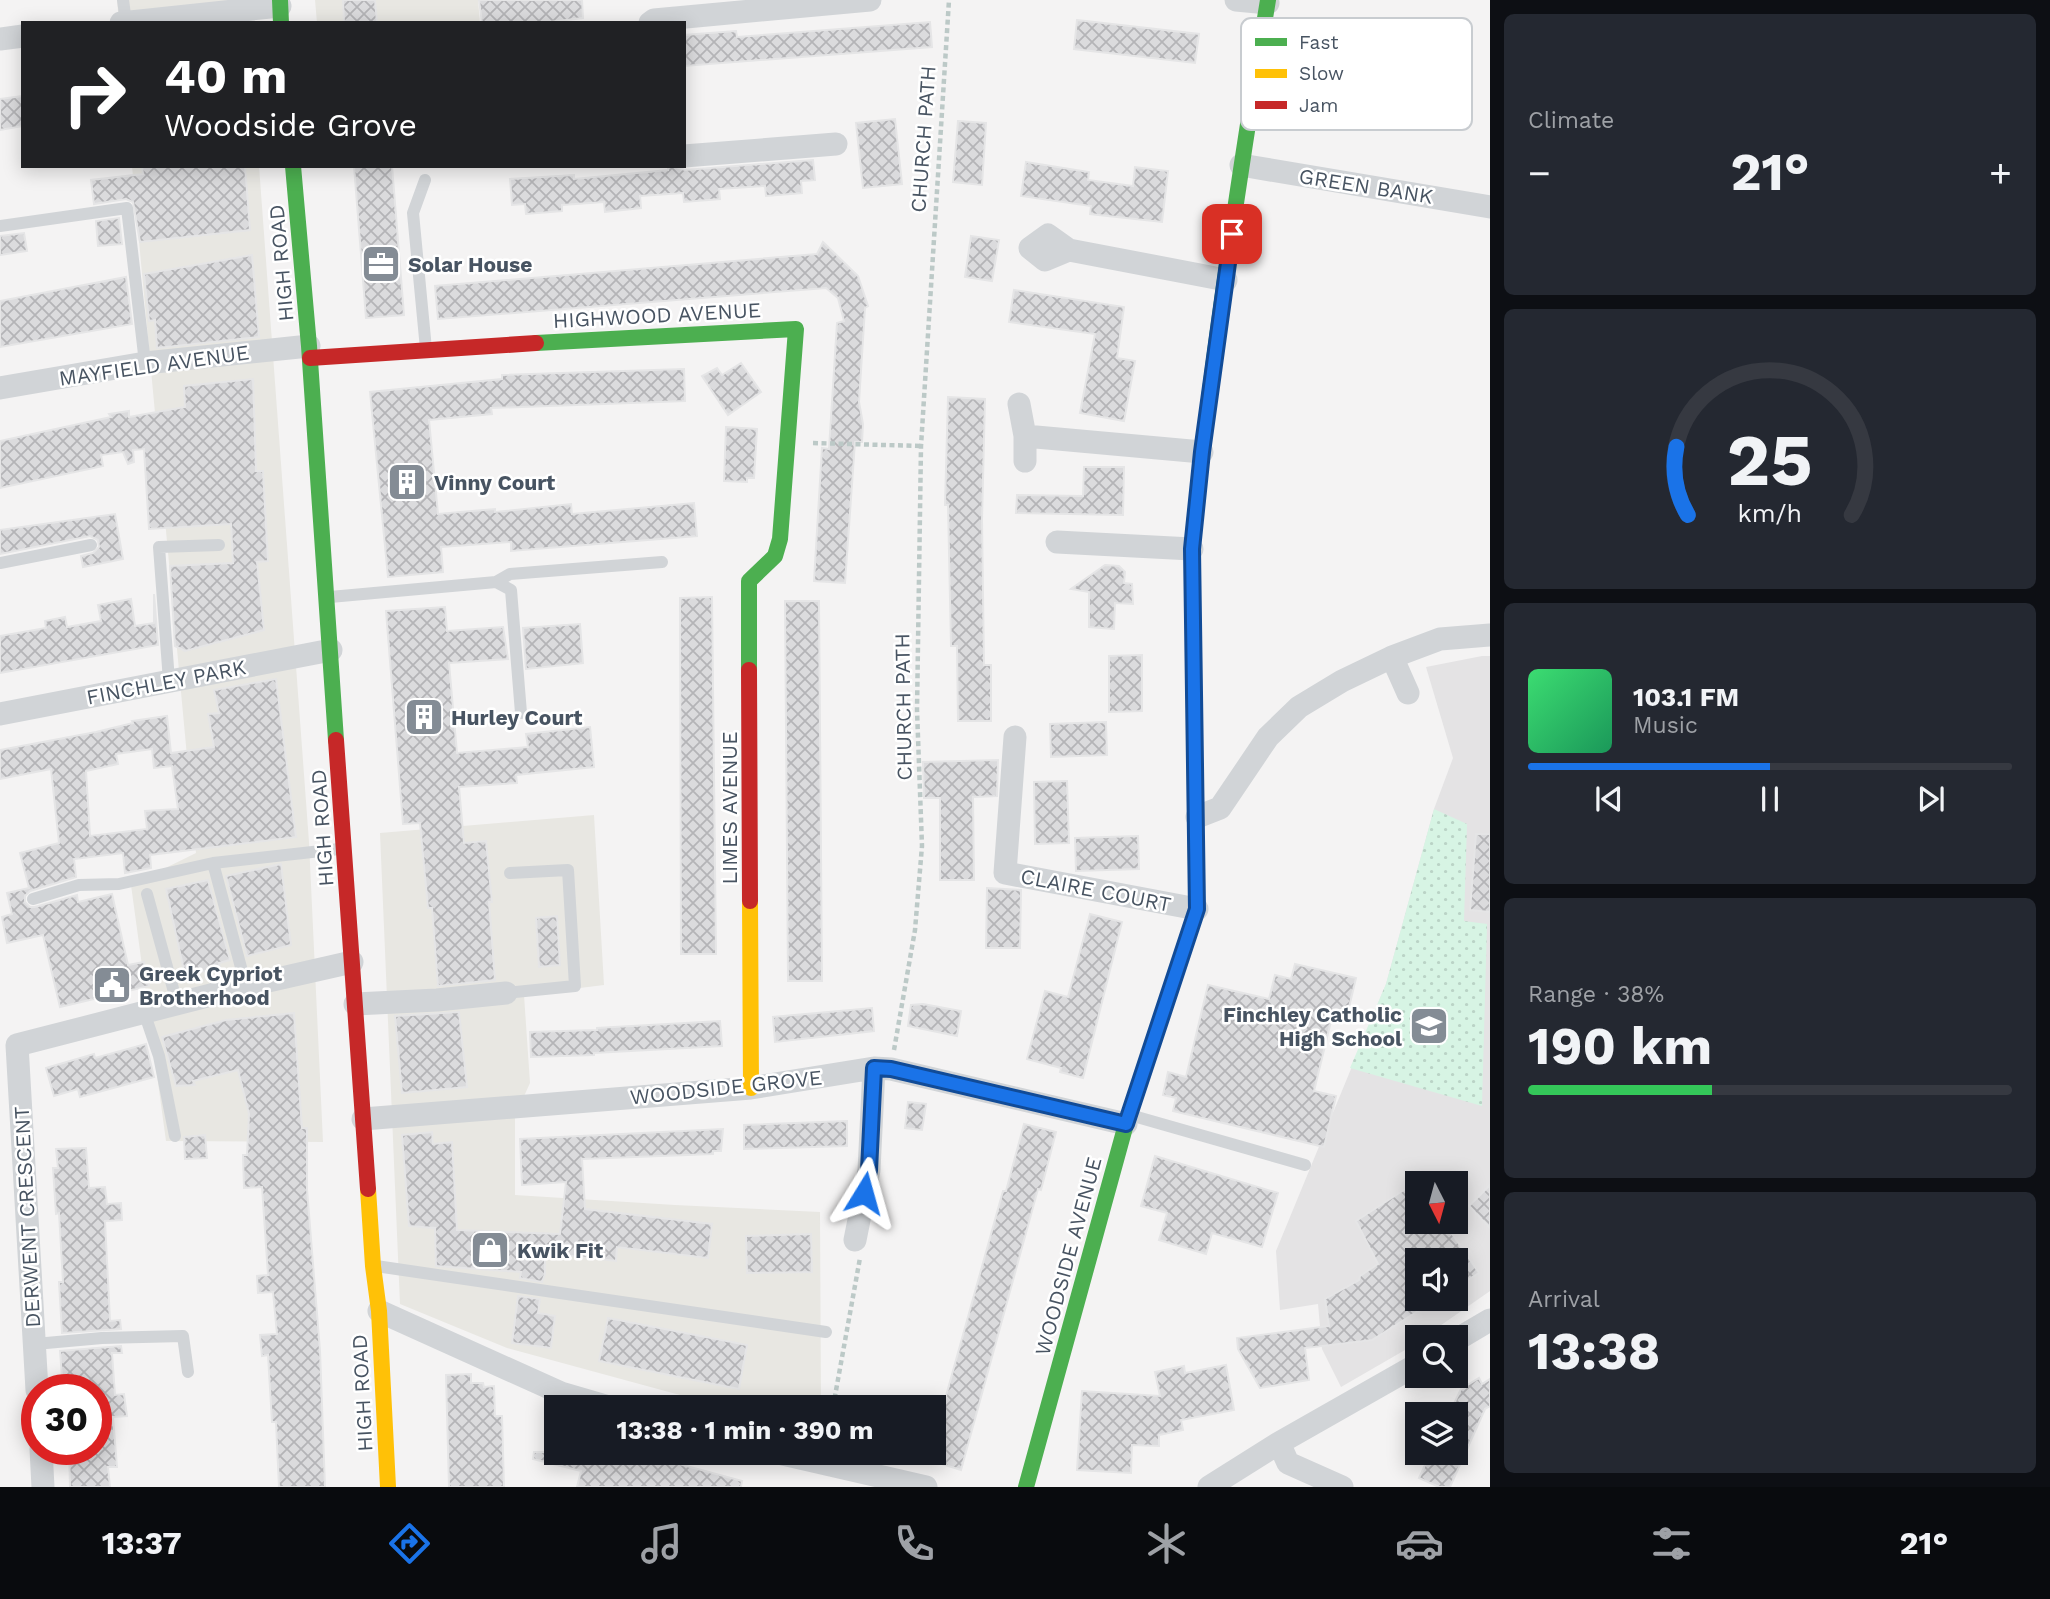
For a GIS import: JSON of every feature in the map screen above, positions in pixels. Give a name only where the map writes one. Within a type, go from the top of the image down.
[{"type":"street","points":[[653,21],[870,0]]},
{"type":"street","points":[[1236,0],[1268,1]]},
{"type":"street","points":[[139,21],[280,10]]},
{"type":"street","points":[[0,39],[21,36]]},
{"type":"street","name":"WOODSIDE AVENUE","points":[[1026,1487],[1127,1119],[1197,909],[1192,549],[1202,452],[1247,130]]},
{"type":"street","points":[[686,156],[836,144]]},
{"type":"street","name":"GREEN BANK","points":[[1241,165],[1490,207]]},
{"type":"street","name":"HIGH ROAD","points":[[293,168],[331,650],[373,1266],[379,1311],[388,1487]]},
{"type":"street","points":[[1069,250],[1226,280]]},
{"type":"street","name":"HIGHWOOD AVENUE","points":[[309,352],[426,349],[796,328],[780,539]]},
{"type":"street","name":"MAYFIELD AVENUE","points":[[0,388],[145,363],[309,352]]},
{"type":"street","points":[[1019,404],[1025,436],[1024,461]]},
{"type":"street","points":[[1025,436],[1202,452]]},
{"type":"street","name":"LIMES AVENUE","points":[[751,1088],[749,581],[775,556],[780,539]]},
{"type":"street","points":[[1057,542],[1192,549]]},
{"type":"street","points":[[1197,817],[1220,807],[1268,737],[1299,707],[1342,681],[1392,657],[1440,639],[1490,635]]},
{"type":"street","name":"FINCHLEY PARK","points":[[0,714],[331,650]]},
{"type":"street","points":[[1392,657],[1408,693]]},
{"type":"street","name":"CLAIRE COURT","points":[[1015,737],[1005,873],[1197,909]]},
{"type":"street","points":[[9,1044],[352,962]]},
{"type":"street","points":[[355,1004],[506,993]]},
{"type":"street","name":"DERWENT CRESCENT","points":[[9,1044],[36,1374]]},
{"type":"street","points":[[859,1244],[882,1068]]},
{"type":"street","name":"WOODSIDE GROVE","points":[[363,1119],[751,1088],[882,1068],[1127,1119]]},
{"type":"street","points":[[379,1311],[568,1395]]},
{"type":"street","points":[[1468,1333],[1490,1320]]},
{"type":"street","points":[[1209,1487],[1279,1443],[1405,1371]]},
{"type":"street","points":[[1279,1443],[1288,1463],[1342,1487]]},
{"type":"street","points":[[42,1465],[43,1487]]},
{"type":"street","points":[[813,1465],[859,1480],[926,1487]]},
{"type":"lane","points":[[123,0],[126,21]]},
{"type":"lane","points":[[425,180],[413,213],[426,349]]},
{"type":"lane","points":[[0,226],[127,208],[145,363]]},
{"type":"lane","points":[[0,563],[91,545]]},
{"type":"lane","points":[[170,681],[159,547],[219,545]]},
{"type":"lane","points":[[327,597],[496,582],[510,574],[662,562]]},
{"type":"lane","points":[[496,582],[511,590],[521,713]]},
{"type":"lane","points":[[33,898],[79,885],[119,884],[213,863],[344,848]]},
{"type":"lane","points":[[213,863],[246,986]]},
{"type":"lane","points":[[506,993],[575,986],[568,870],[510,873]]},
{"type":"lane","points":[[147,894],[177,1003]]},
{"type":"lane","points":[[144,1012],[159,1056],[175,1136]]},
{"type":"lane","points":[[1127,1119],[1305,1165]]},
{"type":"lane","points":[[373,1266],[825,1332]]},
{"type":"lane","points":[[35,1344],[102,1338],[183,1336],[188,1372]]},
{"type":"path","name":"CHURCH PATH","points":[[882,1068],[915,930],[922,846],[917,710],[921,446],[949,0]]},
{"type":"path","points":[[788,442],[921,446]]},
{"type":"path","points":[[835,1395],[859,1244]]},
{"type":"shaded area","points":[[117,0],[244,0],[246,21],[119,21]]},
{"type":"shaded area","points":[[315,0],[478,0],[480,21],[317,21]]},
{"type":"shaded area","points":[[132,168],[259,168],[309,842],[323,1142],[166,1141],[131,885],[196,853]]},
{"type":"shaded area","name":"Finchley Catholic High School","points":[[1490,656],[1490,1291],[1468,1306],[1468,1248],[1405,1248],[1405,1311],[1461,1311],[1441,1325],[1405,1325],[1405,1350],[1341,1387],[1322,1349],[1318,1304],[1280,1310],[1276,1251],[1386,984],[1434,809],[1453,758],[1426,667]]},
{"type":"shaded area","points":[[594,815],[604,985],[524,995],[530,1083],[515,1116],[515,1195],[820,1212],[821,1395],[680,1395],[507,1348],[400,1304],[380,833]]},
{"type":"green space","points":[[1434,809],[1467,824],[1464,921],[1487,924],[1482,1106],[1350,1068],[1386,984]]},
{"type":"building","points":[[343,0],[375,0],[377,21],[344,21]]},
{"type":"building","points":[[479,0],[582,0],[583,18],[558,21],[482,21]]},
{"type":"building","points":[[1077,20],[1199,34],[1195,63],[1074,49]]},
{"type":"building","points":[[930,22],[932,47],[686,66],[686,35],[736,31],[737,37]]},
{"type":"building","points":[[21,96],[21,126],[0,130],[0,99]]},
{"type":"building","points":[[895,119],[902,184],[863,188],[856,123]]},
{"type":"building","points":[[958,121],[986,123],[982,185],[953,182]]},
{"type":"building","points":[[813,160],[815,180],[801,181],[802,193],[766,196],[765,186],[719,189],[720,199],[684,202],[683,193],[640,196],[641,208],[605,212],[604,202],[562,205],[562,211],[526,214],[525,204],[512,205],[510,179],[574,175],[574,179],[668,168],[685,170]]},
{"type":"building","points":[[1026,162],[1089,172],[1088,180],[1133,186],[1135,167],[1168,171],[1162,222],[1090,214],[1091,206],[1021,196]]},
{"type":"building","points":[[142,168],[245,168],[250,230],[140,242],[133,202],[126,199],[94,204],[91,180],[143,174]]},
{"type":"building","name":"Solar House","points":[[354,168],[392,168],[404,315],[366,318]]},
{"type":"building","points":[[119,218],[122,244],[98,246],[96,221]]},
{"type":"building","points":[[24,233],[27,251],[0,255],[0,236]]},
{"type":"building","points":[[971,236],[999,240],[992,281],[965,277]]},
{"type":"building","points":[[823,242],[858,276],[868,306],[865,308],[859,402],[863,424],[862,442],[855,442],[845,583],[814,581],[822,448],[829,449],[837,323],[844,321],[838,298],[826,288],[438,319],[435,286],[817,254]]},
{"type":"building","points":[[252,255],[259,337],[157,348],[155,320],[149,321],[144,274]]},
{"type":"building","points":[[126,277],[132,324],[0,347],[0,301]]},
{"type":"building","points":[[1014,290],[1124,307],[1117,358],[1135,361],[1124,421],[1080,413],[1095,334],[1009,322]]},
{"type":"building","points":[[741,363],[761,392],[728,415],[702,376],[717,368],[722,375]]},
{"type":"building","points":[[684,369],[685,401],[491,408],[492,414],[429,420],[438,514],[495,509],[495,512],[571,504],[572,514],[694,503],[697,536],[511,551],[511,542],[441,547],[443,572],[388,577],[370,392],[502,379],[502,375]]},
{"type":"building","points":[[253,379],[256,471],[263,471],[268,561],[257,562],[264,630],[185,651],[175,646],[170,566],[233,563],[231,524],[149,529],[144,449],[133,450],[134,462],[128,464],[123,452],[101,455],[103,466],[0,488],[0,441],[111,417],[109,414],[129,411],[129,417],[185,407],[184,386]]},
{"type":"building","points":[[948,397],[985,399],[982,520],[984,665],[991,665],[991,721],[958,721],[957,646],[951,646],[948,505],[945,505]]},
{"type":"building","points":[[726,427],[757,429],[754,478],[747,478],[747,482],[724,481]]},
{"type":"building","points":[[1084,467],[1124,467],[1123,515],[1016,513],[1017,495],[1083,496]]},
{"type":"building","points":[[115,514],[123,559],[83,567],[81,556],[93,553],[99,547],[98,540],[90,536],[0,554],[0,530]]},
{"type":"building","points":[[1105,565],[1119,566],[1125,572],[1124,583],[1132,584],[1133,604],[1115,603],[1114,629],[1089,627],[1089,592],[1071,589]]},
{"type":"building","points":[[154,594],[158,645],[0,673],[0,636],[46,628],[45,621],[65,617],[67,627],[101,621],[98,605],[131,599],[135,626],[154,623]]},
{"type":"building","points":[[712,597],[716,954],[681,954],[680,598]]},
{"type":"building","points":[[785,601],[819,601],[822,981],[788,981]]},
{"type":"building","points":[[445,607],[447,631],[503,627],[508,659],[449,663],[457,753],[528,747],[526,734],[590,727],[594,767],[516,775],[517,783],[459,787],[464,843],[486,841],[495,980],[438,986],[432,908],[428,908],[420,823],[403,824],[386,611]]},
{"type":"building","points":[[580,624],[583,663],[526,669],[523,628]]},
{"type":"building","points":[[1142,655],[1142,711],[1109,712],[1109,656]]},
{"type":"building","points":[[276,679],[296,837],[150,855],[151,868],[125,873],[123,853],[74,859],[76,877],[30,891],[25,896],[25,902],[30,907],[35,907],[77,895],[78,902],[112,894],[128,965],[144,962],[149,986],[60,1007],[43,935],[7,943],[2,917],[12,914],[7,893],[29,888],[20,853],[59,843],[51,769],[0,779],[0,750],[167,716],[171,753],[214,747],[208,714],[219,713],[214,690]],"holes":[[[152,749],[154,768],[172,766],[178,809],[145,811],[147,829],[90,836],[86,771],[118,764],[116,754]]]},
{"type":"building","points":[[1106,722],[1107,755],[1051,757],[1050,724]]},
{"type":"building","points":[[998,760],[997,796],[973,797],[974,880],[940,880],[940,798],[924,798],[923,762]]},
{"type":"building","points":[[1067,781],[1069,843],[1035,844],[1034,782]]},
{"type":"building","points":[[1476,834],[1490,834],[1490,912],[1470,910]]},
{"type":"building","points":[[1138,836],[1139,869],[1076,871],[1075,838]]},
{"type":"building","points":[[281,864],[291,945],[247,956],[226,876]]},
{"type":"building","points":[[208,880],[230,960],[219,963],[220,968],[185,975],[166,889]]},
{"type":"building","points":[[987,888],[1021,890],[1020,948],[986,948]]},
{"type":"building","points":[[1090,914],[1122,922],[1083,1078],[1060,1072],[1061,1068],[1027,1059],[1045,991],[1068,997]]},
{"type":"building","points":[[557,916],[560,965],[539,967],[536,918]]},
{"type":"building","points":[[1295,964],[1356,978],[1346,1020],[1332,1017],[1314,1091],[1336,1096],[1324,1147],[1173,1111],[1176,1098],[1163,1095],[1168,1072],[1186,1077],[1208,985],[1269,999],[1275,975],[1291,979]]},
{"type":"building","points":[[923,1004],[961,1011],[957,1036],[908,1026],[911,1005]]},
{"type":"building","points":[[872,1008],[874,1031],[775,1042],[773,1017]]},
{"type":"building","points":[[459,1012],[467,1087],[402,1093],[395,1016]]},
{"type":"building","points":[[294,1013],[302,1128],[307,1128],[307,1189],[320,1351],[325,1487],[279,1487],[276,1422],[272,1422],[268,1355],[262,1356],[260,1335],[277,1334],[273,1292],[258,1293],[257,1276],[268,1275],[262,1187],[244,1188],[243,1155],[247,1155],[249,1114],[238,1070],[193,1081],[195,1085],[176,1086],[162,1037],[226,1020]]},
{"type":"building","points":[[720,1021],[722,1046],[531,1057],[530,1032]]},
{"type":"building","points":[[146,1044],[154,1077],[80,1097],[78,1089],[54,1096],[46,1068],[94,1054],[95,1058]]},
{"type":"building","points":[[908,1102],[926,1104],[922,1130],[905,1128]]},
{"type":"building","points":[[847,1121],[847,1146],[744,1149],[744,1125]]},
{"type":"building","points":[[1024,1124],[1056,1132],[961,1470],[945,1465],[946,1396],[1003,1191],[1006,1191]]},
{"type":"building","points":[[723,1129],[721,1151],[713,1151],[713,1154],[582,1159],[585,1209],[712,1224],[708,1258],[617,1247],[616,1261],[545,1253],[545,1274],[542,1282],[520,1278],[521,1272],[436,1266],[435,1228],[409,1226],[402,1135],[432,1132],[433,1144],[452,1142],[457,1230],[560,1234],[566,1182],[522,1185],[520,1139]]},
{"type":"building","points":[[205,1135],[207,1158],[185,1159],[184,1137]]},
{"type":"building","points":[[86,1148],[89,1188],[105,1187],[107,1204],[121,1203],[122,1220],[105,1221],[110,1321],[120,1320],[121,1329],[62,1333],[59,1282],[63,1282],[53,1168],[58,1168],[56,1149]]},
{"type":"building","points":[[1155,1156],[1278,1193],[1262,1247],[1212,1233],[1206,1254],[1159,1240],[1167,1213],[1141,1206]]},
{"type":"building","points":[[1490,1185],[1490,1228],[1469,1206]]},
{"type":"building","points":[[1405,1189],[1405,1234],[1452,1234],[1462,1248],[1405,1248],[1405,1311],[1418,1311],[1372,1340],[1305,1348],[1309,1380],[1260,1388],[1238,1349],[1237,1338],[1329,1326],[1325,1299],[1359,1280],[1360,1276],[1378,1264],[1356,1221]]},
{"type":"building","points":[[811,1234],[812,1272],[747,1273],[746,1236]]},
{"type":"building","points":[[1468,1257],[1479,1273],[1468,1280]]},
{"type":"building","points":[[518,1296],[540,1299],[538,1313],[555,1316],[551,1348],[512,1343]]},
{"type":"building","points":[[608,1318],[747,1345],[739,1389],[599,1361]]},
{"type":"building","points":[[121,1346],[122,1353],[112,1353],[115,1395],[124,1394],[127,1416],[113,1417],[117,1467],[108,1467],[110,1487],[70,1487],[69,1465],[112,1465],[112,1374],[62,1374],[60,1351]]},
{"type":"building","points":[[1226,1365],[1234,1410],[1181,1420],[1183,1430],[1159,1435],[1159,1446],[1132,1445],[1131,1473],[1077,1470],[1082,1391],[1160,1396],[1155,1372],[1184,1366],[1185,1373]]},
{"type":"building","points":[[471,1374],[471,1383],[483,1383],[484,1387],[494,1386],[495,1416],[502,1416],[504,1487],[449,1487],[446,1375]]},
{"type":"building","points":[[1479,1378],[1482,1384],[1490,1379],[1490,1406],[1485,1409],[1468,1447],[1468,1402],[1455,1402],[1461,1389],[1468,1388],[1468,1385]]},
{"type":"building","points":[[534,1452],[544,1452],[544,1462],[533,1459]]},
{"type":"building","points":[[557,1465],[683,1465],[742,1481],[741,1487],[577,1487],[581,1471]]},
{"type":"building","points":[[1425,1465],[1460,1465],[1450,1487],[1439,1487],[1419,1478]]},
{"type":"traffic: fast","points":[[280,0],[281,21]]},
{"type":"traffic: fast","points":[[1265,18],[1268,0]]},
{"type":"traffic: fast","points":[[1194,526],[1227,263],[1247,130]]},
{"type":"traffic: fast","points":[[293,168],[309,346],[336,740]]},
{"type":"traffic: fast","points":[[536,343],[796,329],[780,539],[775,556],[749,581],[749,670]]},
{"type":"traffic: fast","points":[[1026,1487],[1126,1124],[1197,909],[1196,867]]},
{"type":"traffic: slow","points":[[1194,526],[1192,549],[1196,867]]},
{"type":"traffic: slow","points":[[750,901],[751,1088]]},
{"type":"traffic: slow","points":[[368,1189],[379,1311],[388,1487]]},
{"type":"traffic: jam","points":[[310,358],[536,343]]},
{"type":"traffic: jam","points":[[749,670],[750,901]]},
{"type":"traffic: jam","points":[[336,740],[368,1189]]},
{"type":"place","name":"Solar House","points":[[381,264]]},
{"type":"place","name":"Vinny Court","points":[[407,482]]},
{"type":"place","name":"Hurley Court","points":[[424,717]]},
{"type":"place","name":"Greek Cypriot Brotherhood","points":[[112,985]]},
{"type":"place","name":"Finchley Catholic High School","points":[[1429,1026]]},
{"type":"place","name":"Kwik Fit","points":[[490,1250]]},
{"type":"route","points":[[864,1193],[869,1170],[874,1068],[891,1069],[1126,1124],[1197,909],[1192,549],[1202,452],[1232,234]]}]
